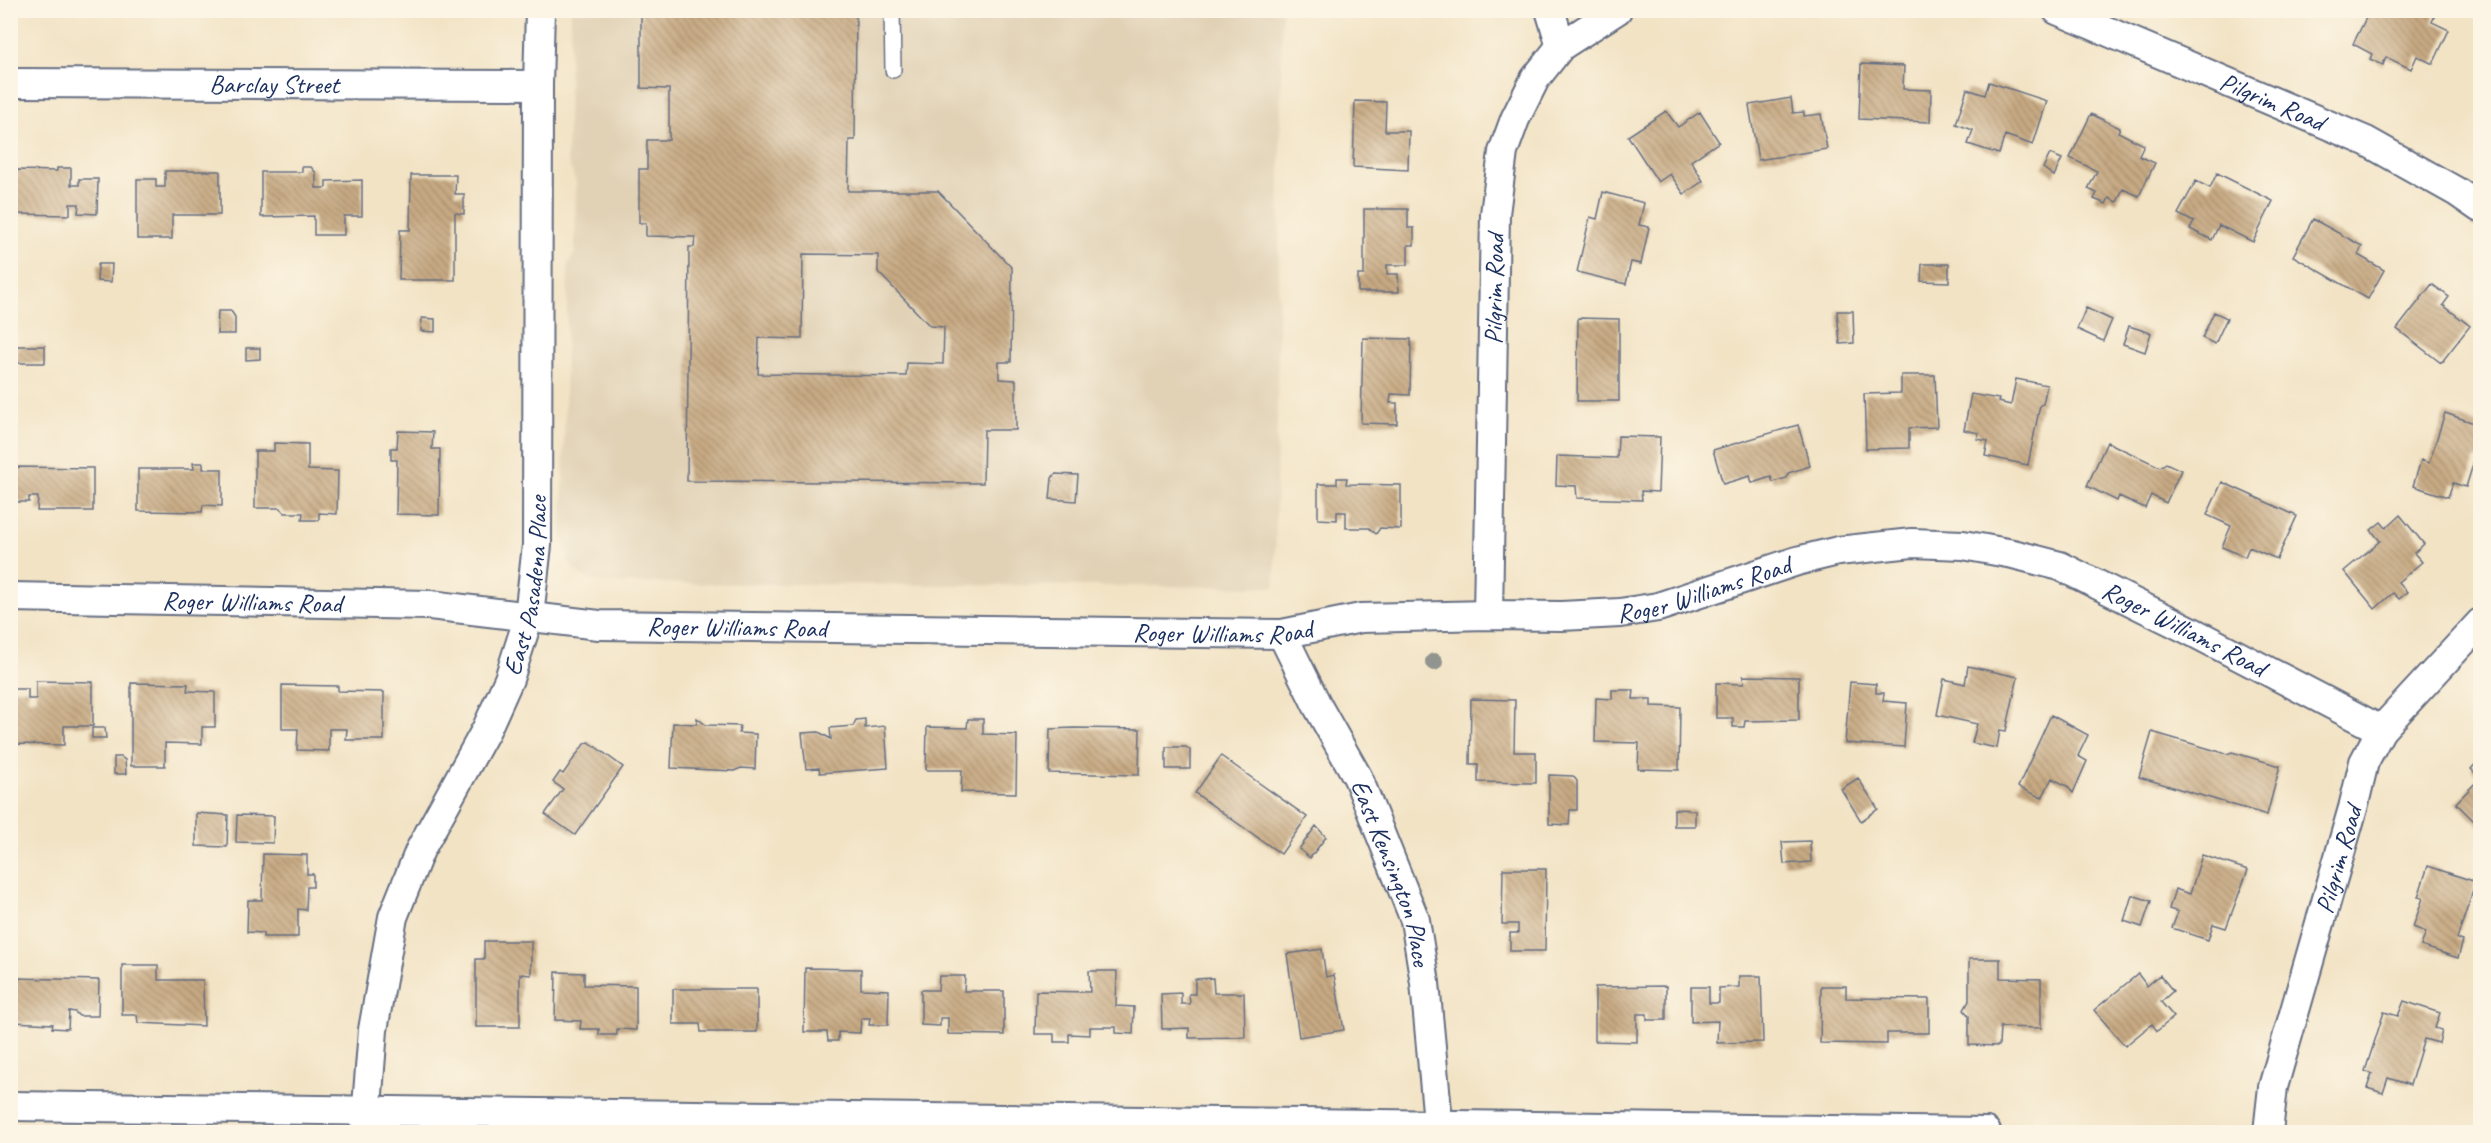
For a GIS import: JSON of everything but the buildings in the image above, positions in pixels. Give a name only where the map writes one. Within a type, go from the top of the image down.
[{"type":"street","name":"East Pasadena Place","points":[[365,1122],[373,1030],[393,917],[420,850],[486,730],[509,679],[529,616],[537,544],[540,10]]},
{"type":"street","points":[[1550,10],[1561,46]]},
{"type":"street","name":"Pilgrim Road","points":[[1488,615],[1495,214],[1503,152],[1515,119],[1535,79],[1561,46],[1617,10]]},
{"type":"street","name":"Pilgrim Road","points":[[2057,10],[2366,141],[2481,208]]},
{"type":"street","name":"Barclay Street","points":[[10,83],[538,85]]},
{"type":"street","name":"Roger Williams Road","points":[[10,597],[430,605],[599,625],[1282,634],[1361,618],[1562,616],[1620,613],[1679,601],[1797,561],[1838,551],[1912,543],[1963,545],[2060,566],[2187,628],[2381,730]]},
{"type":"street","name":"Pilgrim Road","points":[[2268,1132],[2273,1087],[2353,808],[2364,762],[2381,730],[2481,623]]},
{"type":"street","name":"East Kensington Place","points":[[1282,634],[1318,707],[1358,777],[1415,920],[1425,983],[1439,1128]]},
{"type":"street","points":[[10,1106],[365,1122],[1986,1132]]},
{"type":"lane","points":[[892,10],[893,70]]},
{"type":"shaded area","points":[[571,11],[1282,11],[1275,587],[604,583],[588,579],[574,570],[567,559],[562,534],[568,264],[575,253],[576,182],[567,159]]}]
